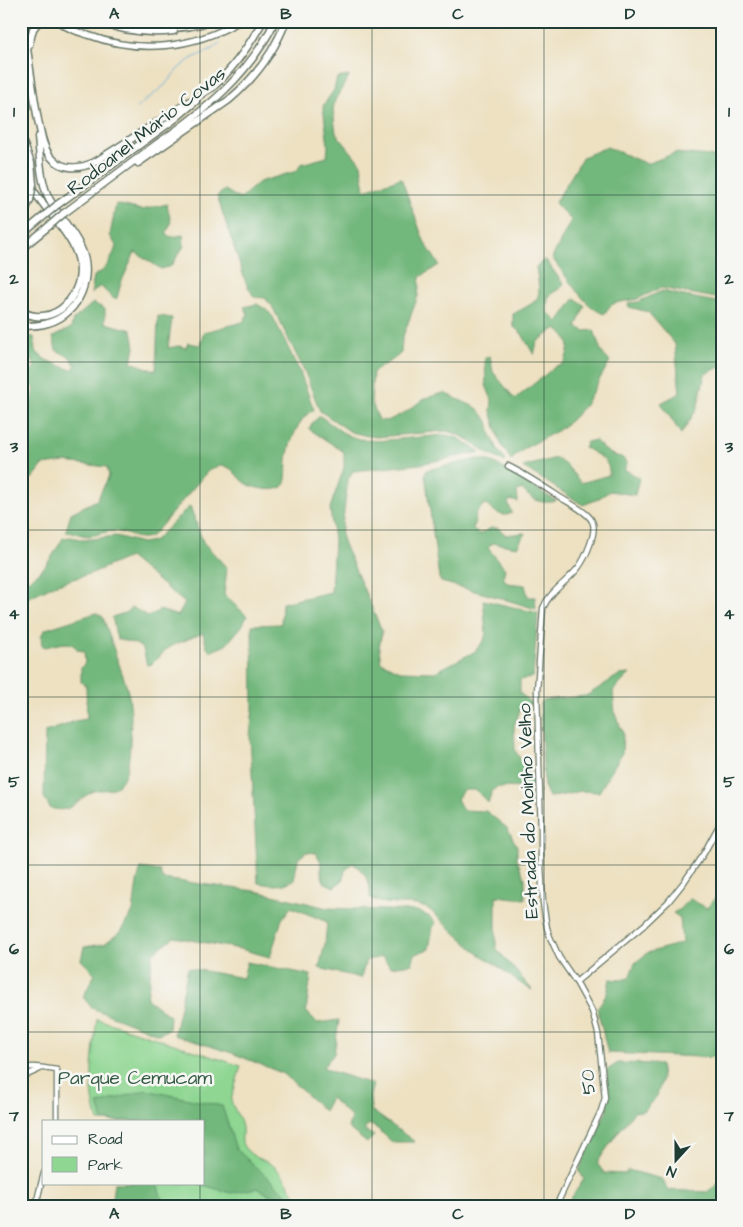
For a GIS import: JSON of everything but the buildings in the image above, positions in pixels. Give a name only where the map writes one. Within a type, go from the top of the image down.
[{"type":"highway","points":[[23,21],[41,136],[50,156],[59,164],[73,168],[95,162],[214,86]]},
{"type":"highway","points":[[28,54],[30,36],[39,21]]},
{"type":"highway","points":[[95,21],[124,30],[148,32],[172,31],[211,21]]},
{"type":"highway","points":[[119,21],[142,26],[187,27]]},
{"type":"highway","points":[[146,21],[173,21]]},
{"type":"highway","name":"Rodoanel Mário Covas","points":[[21,235],[58,205],[176,118],[214,86],[245,51],[263,21]]},
{"type":"highway","name":"Rodoanel Mário Covas","points":[[21,251],[63,214],[173,133],[225,90],[239,76],[258,51],[275,21]]},
{"type":"highway","points":[[96,189],[229,100],[242,89],[264,63],[275,46],[286,21]]},
{"type":"highway","points":[[21,326],[48,323],[62,317],[75,304],[86,278],[84,256],[80,246],[54,208],[45,188],[35,102]]},
{"type":"highway","points":[[21,137],[31,163],[30,200],[21,219]]},
{"type":"highway","points":[[21,170],[72,242],[79,258],[80,273],[78,286],[71,298],[58,311],[48,316],[38,317],[21,311]]},
{"type":"highway","points":[[21,174],[31,184]]},
{"type":"main road","points":[[57,21],[68,28],[105,41],[127,46],[183,43],[213,35],[240,21]]},
{"type":"street","name":"Estrada do Moinho Velho","points":[[508,466],[578,508],[588,516],[593,524],[592,536],[583,560],[545,604],[542,612],[538,661],[537,691],[543,903],[547,928],[554,946],[576,982]]},
{"type":"street","points":[[576,982],[643,926],[668,902],[704,853],[722,820]]},
{"type":"street","name":"50","points":[[556,1206],[601,1111],[605,1098],[595,1019],[576,982]]},
{"type":"street","points":[[21,1071],[28,1067],[57,1070],[57,1120]]},
{"type":"street","points":[[36,1206],[42,1181]]},
{"type":"green space","points":[[349,76],[335,100],[333,110],[336,133],[361,164],[365,190],[401,178],[424,241],[439,265],[420,277],[418,296],[402,339],[401,353],[373,372],[371,401],[379,420],[387,421],[406,412],[425,398],[444,393],[477,408],[488,421],[491,435],[505,462],[487,453],[462,436],[451,432],[368,436],[351,432],[320,411],[304,370],[272,306],[265,298],[254,297],[246,283],[217,196],[225,190],[240,199],[259,182],[297,171],[301,164],[327,157],[328,146],[323,106],[334,90],[337,78]]},
{"type":"green space","points":[[607,147],[647,164],[675,153],[710,156],[722,161],[722,299],[661,288],[637,299],[615,303],[604,314],[589,305],[569,281],[552,258],[571,220],[555,203],[583,157]]},
{"type":"green space","points":[[116,204],[142,210],[167,204],[171,223],[166,234],[171,237],[183,235],[184,246],[171,266],[161,269],[135,252],[121,283],[117,298],[114,299],[100,286],[91,294],[94,276],[108,264],[116,246],[110,235]]},
{"type":"green space","points":[[545,259],[564,285],[548,297],[547,311],[558,322],[575,298],[585,306],[576,327],[585,331],[594,330],[602,351],[610,361],[585,405],[572,419],[559,430],[525,448],[511,460],[500,442],[491,411],[492,400],[486,385],[485,358],[490,356],[493,372],[515,399],[556,366],[563,364],[568,353],[565,335],[555,329],[537,342],[534,355],[522,334],[513,326],[513,314],[530,305],[538,297],[539,286],[536,267]]},
{"type":"green space","points":[[662,291],[722,303],[722,366],[705,374],[697,409],[681,434],[661,403],[680,393],[675,344],[648,312],[629,307],[628,303],[638,302]]},
{"type":"green space","points":[[93,303],[105,309],[105,323],[132,330],[135,348],[131,362],[156,371],[158,316],[172,318],[168,348],[179,346],[186,348],[188,343],[200,345],[204,332],[243,322],[248,314],[244,307],[257,304],[267,310],[273,317],[300,372],[314,410],[303,419],[292,439],[287,460],[286,481],[283,487],[269,490],[254,487],[243,481],[228,467],[218,466],[206,473],[155,533],[150,536],[140,538],[113,531],[87,536],[66,531],[71,513],[97,500],[109,476],[107,467],[65,462],[43,465],[33,478],[21,478],[21,421],[29,409],[35,389],[28,377],[35,366],[27,350],[29,336],[34,337],[35,351],[46,360],[71,370],[76,366],[70,357],[56,350],[53,337],[71,328],[73,320]]},
{"type":"green space","points":[[320,416],[342,432],[359,439],[377,441],[445,435],[458,438],[480,452],[420,464],[353,471],[348,479],[341,535],[382,631],[379,648],[381,662],[400,671],[435,672],[474,652],[484,641],[486,633],[483,600],[538,613],[533,677],[520,680],[520,693],[532,704],[522,705],[514,726],[515,750],[534,784],[529,788],[497,787],[492,791],[488,803],[476,790],[463,790],[457,799],[463,810],[486,811],[507,828],[517,846],[517,860],[525,879],[525,899],[496,896],[496,948],[532,990],[477,953],[430,910],[412,905],[380,902],[370,897],[366,877],[352,863],[345,871],[342,881],[334,887],[324,882],[321,862],[316,853],[306,852],[298,859],[294,880],[281,885],[258,883],[250,736],[253,708],[252,625],[281,624],[282,603],[331,592],[334,540],[330,508],[344,468],[344,452],[309,429]]},
{"type":"green space","points":[[595,440],[609,453],[624,459],[627,464],[624,469],[639,478],[635,495],[610,491],[596,500],[583,505],[523,467],[556,458],[568,467],[581,483],[609,475],[608,465],[605,461],[584,447],[587,442]]},
{"type":"green space","points":[[478,459],[493,462],[556,501],[538,501],[522,489],[517,491],[518,502],[510,500],[508,503],[512,513],[508,515],[498,513],[484,504],[476,514],[473,530],[480,534],[491,528],[498,528],[506,535],[525,533],[517,547],[493,543],[488,548],[505,569],[503,577],[507,583],[525,585],[528,597],[535,597],[536,609],[441,582],[439,578],[425,474],[427,470]]},
{"type":"green space","points":[[190,506],[203,542],[227,568],[224,595],[247,616],[242,626],[226,645],[212,651],[207,648],[203,633],[169,647],[152,664],[147,665],[143,649],[136,644],[117,639],[112,617],[125,613],[132,607],[148,617],[160,610],[178,616],[185,603],[129,557],[92,573],[54,585],[21,601],[21,583],[41,571],[63,538],[71,537],[84,540],[116,536],[142,543],[154,541]]},
{"type":"green space","points":[[96,613],[103,617],[129,694],[131,720],[127,767],[124,777],[115,787],[94,791],[68,808],[50,808],[44,797],[45,732],[74,721],[87,719],[86,686],[81,682],[81,668],[85,663],[84,651],[78,650],[75,646],[67,643],[42,646],[41,636],[46,629]]},
{"type":"green space","points":[[630,674],[613,691],[615,714],[623,733],[622,753],[599,792],[581,791],[549,797],[544,786],[540,704],[543,700],[586,696],[619,675]]},
{"type":"green space","points":[[141,868],[160,871],[162,879],[255,891],[327,908],[417,911],[430,917],[436,923],[433,927],[429,949],[415,954],[412,964],[390,967],[383,957],[366,960],[361,978],[319,968],[325,944],[327,922],[291,907],[282,919],[270,957],[240,949],[174,937],[153,953],[147,999],[170,1016],[169,1029],[158,1034],[92,1008],[83,997],[95,974],[81,960],[84,947],[104,944],[119,933],[133,912]]},
{"type":"green space","points":[[722,889],[722,1058],[608,1053],[597,1008],[607,994],[610,979],[621,980],[629,978],[635,963],[647,953],[682,943],[680,918],[673,913],[690,899],[707,908]]},
{"type":"green space","points":[[247,962],[311,975],[306,1011],[317,1023],[339,1020],[334,1054],[323,1067],[333,1072],[373,1084],[370,1096],[371,1110],[415,1142],[392,1142],[378,1129],[369,1124],[364,1130],[374,1136],[367,1143],[348,1128],[351,1117],[331,1098],[324,1111],[284,1074],[232,1053],[174,1035],[188,968],[243,978]]},
{"type":"green space","name":"Parque Cemucam","points":[[97,1019],[241,1066],[231,1100],[241,1124],[244,1147],[276,1168],[298,1198],[313,1206],[111,1206],[116,1184],[205,1184],[205,1120],[98,1120],[92,1083]]},
{"type":"green space","points":[[618,1063],[660,1064],[662,1078],[657,1096],[643,1111],[634,1112],[597,1163],[604,1173],[625,1174],[628,1170],[662,1179],[668,1190],[707,1192],[722,1181],[722,1206],[566,1206],[584,1179],[579,1171],[591,1138],[607,1111],[607,1070]]},
{"type":"green space","points":[[146,1090],[222,1106],[236,1149],[299,1206],[290,1206],[257,1188],[231,1193],[200,1184],[205,1184],[205,1120],[103,1120],[98,1104]]},
{"type":"green space","points":[[114,1184],[157,1184],[164,1206],[109,1206]]},
{"type":"waterway","points":[[136,108],[164,86],[178,69],[191,59],[220,43]]}]
